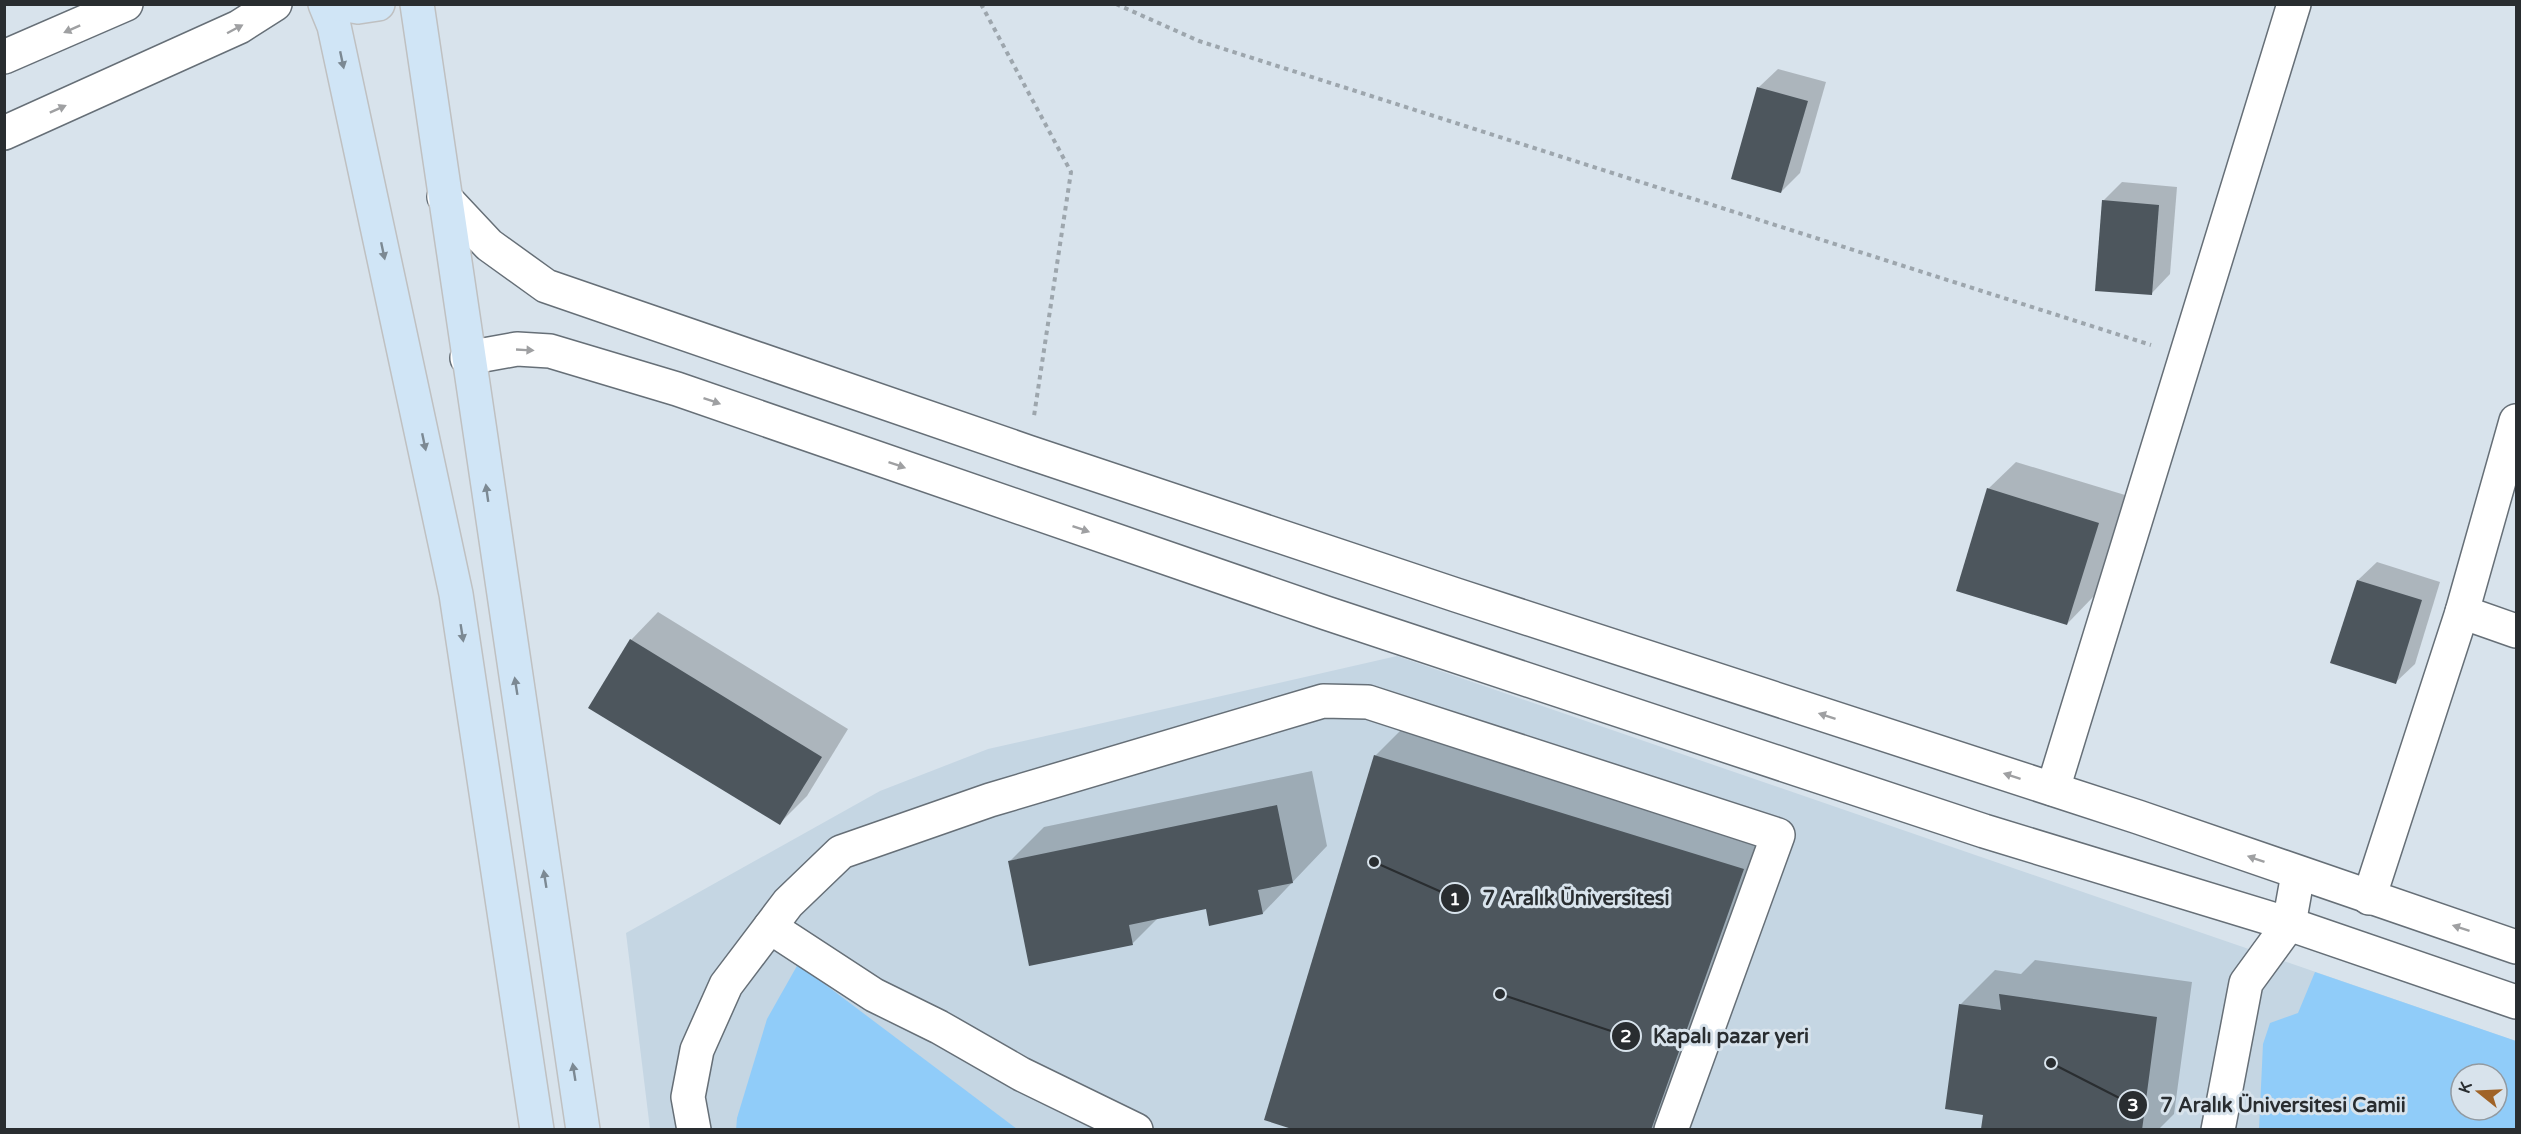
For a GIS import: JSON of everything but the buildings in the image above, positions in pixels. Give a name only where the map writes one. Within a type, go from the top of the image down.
[{"type":"main road","points":[[325,4],[334,26],[456,594],[537,1130]]},
{"type":"main road","points":[[339,4],[358,8],[378,4]]},
{"type":"main road","points":[[417,4],[467,358],[583,1130]]},
{"type":"street","points":[[4,57],[126,4]]},
{"type":"street","points":[[4,133],[230,32],[275,4]]},
{"type":"street","points":[[2053,789],[2294,4]]},
{"type":"street","points":[[444,197],[489,245],[546,286],[1028,452],[1467,599],[2053,789],[2517,947]]},
{"type":"street","points":[[467,358],[517,349],[550,351],[677,389],[1326,613],[1984,831],[2289,924],[2517,1002]]},
{"type":"street","points":[[2369,898],[2462,612],[2517,421]]},
{"type":"street","points":[[2462,612],[2517,631]]},
{"type":"street","points":[[694,1130],[688,1097],[697,1050],[726,985],[788,903],[841,852],[990,800],[1323,701],[1368,702],[1778,835],[1671,1130]]},
{"type":"street","points":[[2218,1130],[2246,983],[2289,924],[2298,874]]},
{"type":"street","points":[[770,927],[874,995],[1021,1074],[1136,1130]]},
{"type":"path","points":[[981,4],[1071,172],[1028,452]]},
{"type":"path","points":[[1116,4],[1199,41],[2186,356]]},
{"type":"shaded area","points":[[1397,656],[2516,1041],[2516,1129],[650,1129],[626,933],[880,791],[988,749]]},
{"type":"shaded area","points":[[798,964],[1017,1129],[736,1130],[737,1118],[767,1019]]},
{"type":"shaded area","points":[[2315,972],[2516,1041],[2516,1129],[2259,1129],[2263,1044],[2270,1023],[2298,1013]]},
{"type":"place","name":"7 Aralık Üniversitesi","points":[[1374,862]]},
{"type":"place","name":"Kapalı pazar yeri","points":[[1500,994]]},
{"type":"place","name":"7 Aralık Üniversitesi Camii","points":[[2051,1063]]}]
